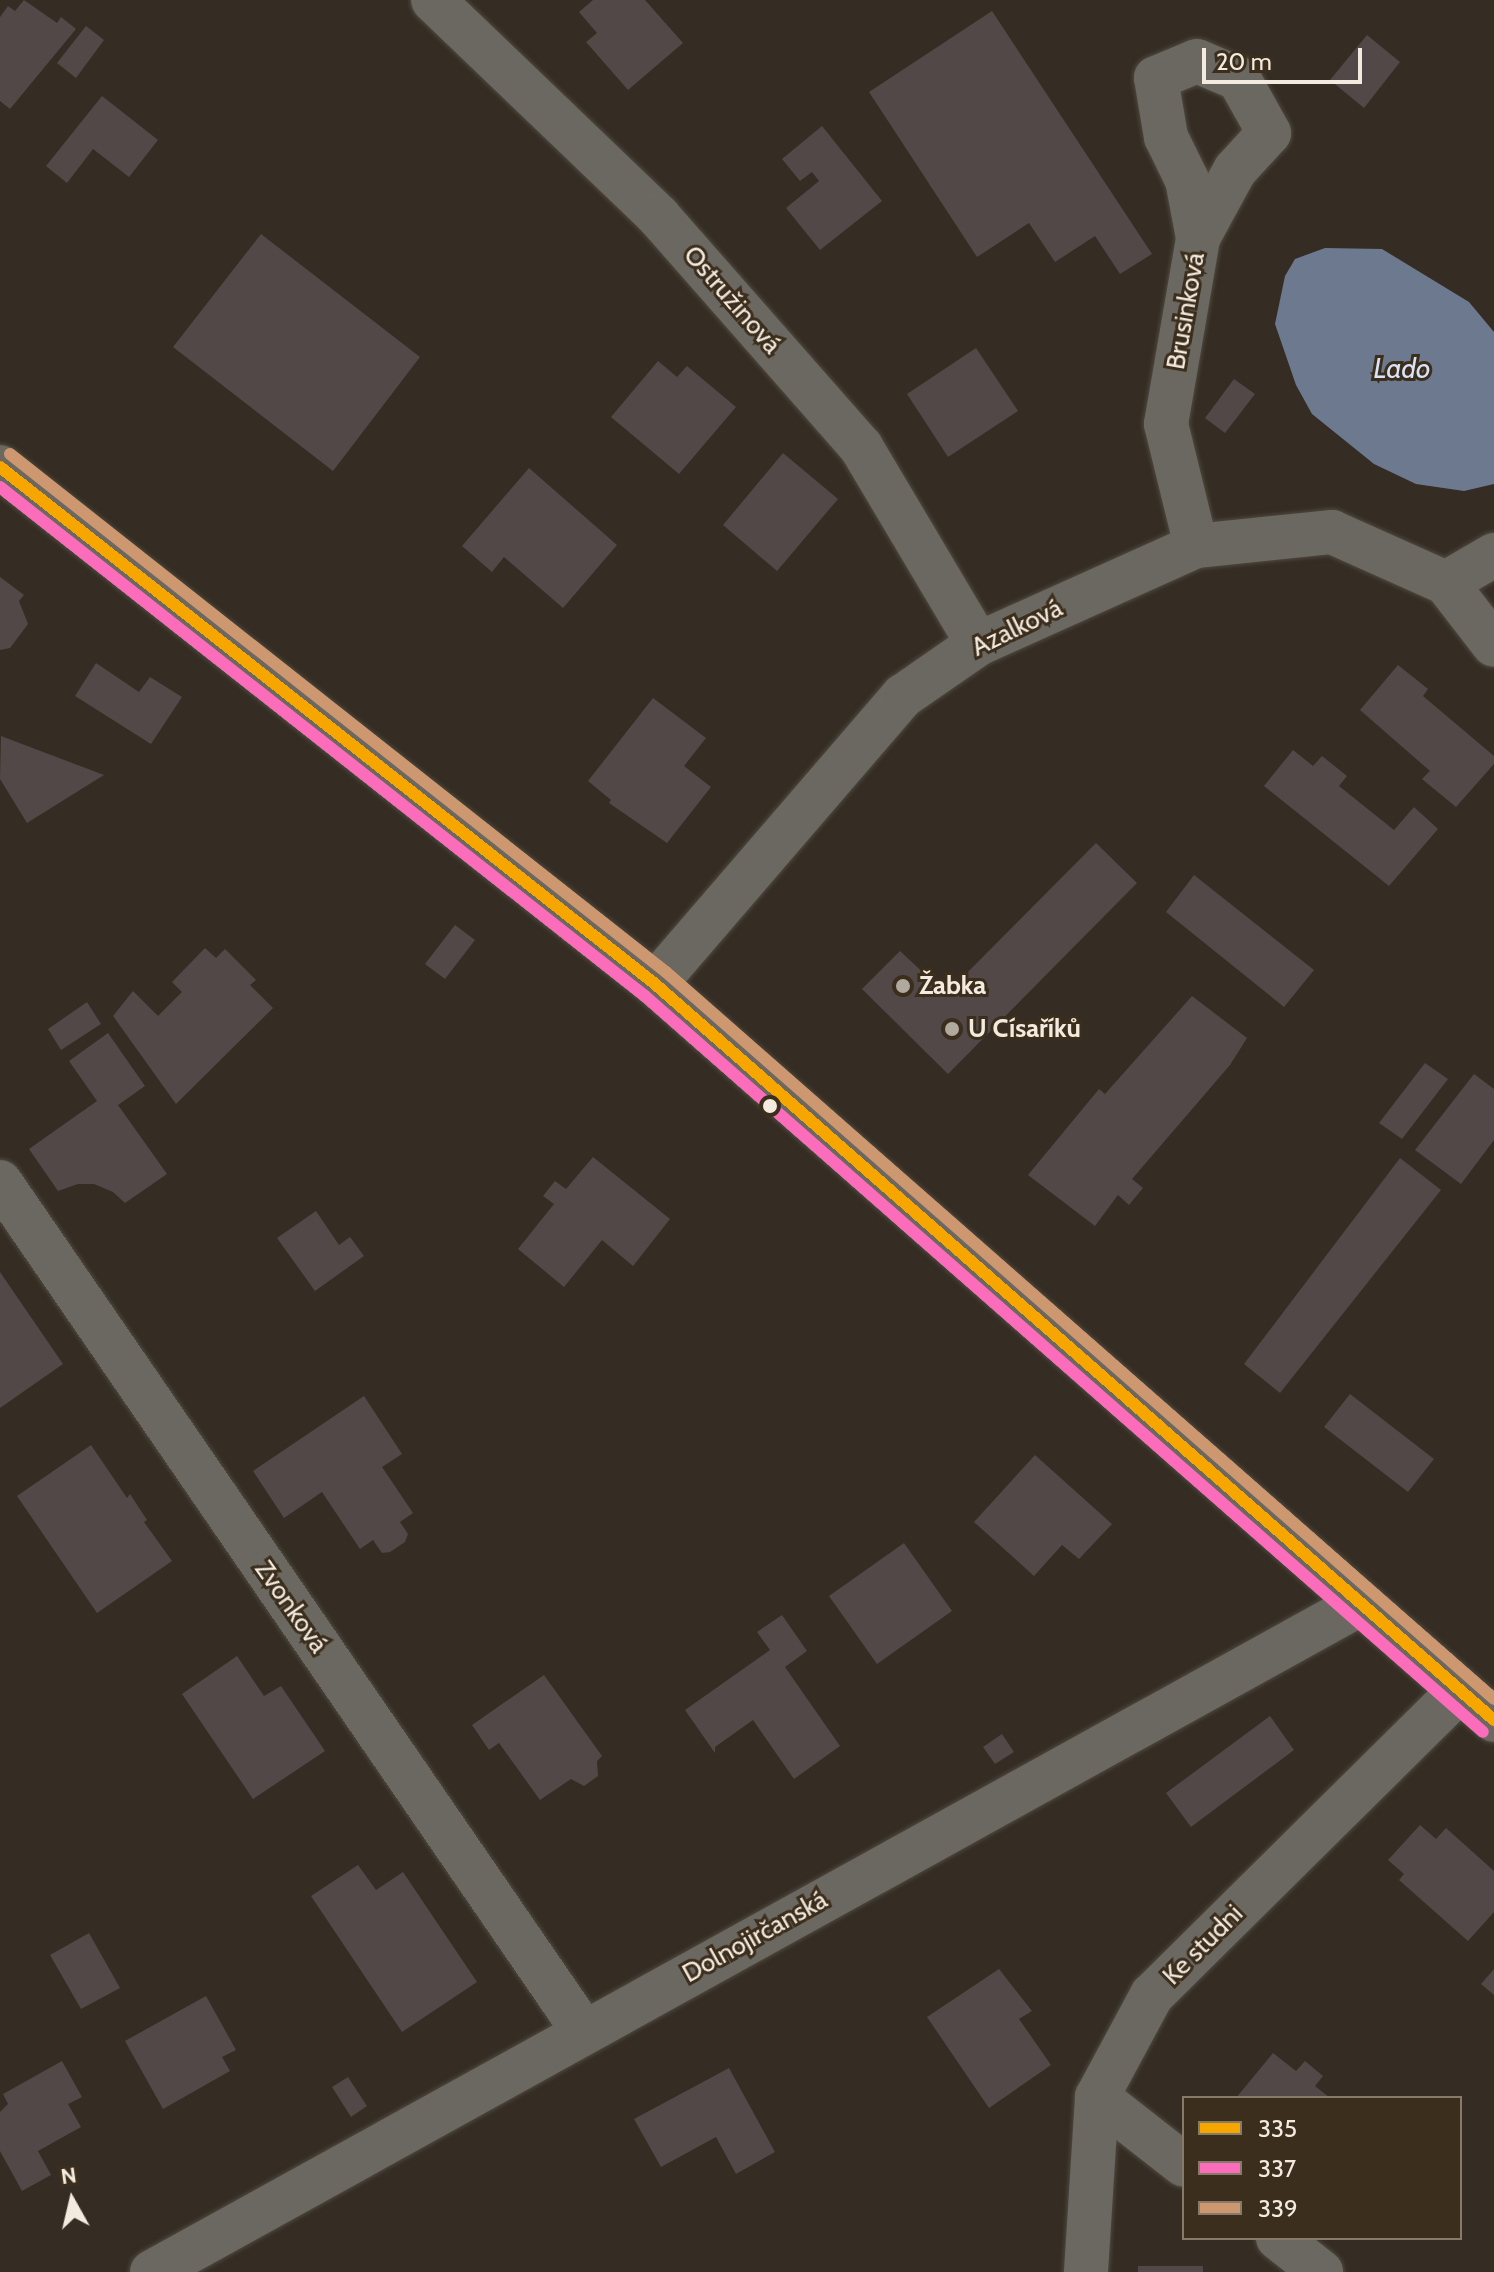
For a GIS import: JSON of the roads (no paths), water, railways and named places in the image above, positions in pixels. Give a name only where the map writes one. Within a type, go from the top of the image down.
[{"type":"main road","points":[[0,467],[655,984],[1494,1720]]},
{"type":"street","name":"Ostružinová","points":[[433,0],[659,217],[861,447],[978,644]]},
{"type":"street","name":"Brusinková","points":[[1196,546],[1166,424],[1198,238],[1235,170],[1269,133],[1239,79],[1197,61],[1156,78],[1166,137],[1187,180],[1198,238]]},
{"type":"street","name":"Azalková","points":[[655,984],[903,696],[978,644],[1196,546],[1332,532],[1446,583]]},
{"type":"street","points":[[1494,555],[1446,583],[1494,645]]},
{"type":"street","name":"Zvonková","points":[[0,1182],[584,2032]]},
{"type":"street","name":"Dolnojirčanská","points":[[152,2272],[1360,1604]]},
{"type":"street","name":"Ke studni","points":[[1086,2272],[1097,2097],[1152,1995],[1460,1690]]},
{"type":"street","points":[[1097,2097],[1182,2163]]},
{"type":"street","points":[[1281,2240],[1321,2272]]},
{"type":"water","name":"Lado","points":[[1325,248],[1382,249],[1469,302],[1494,332],[1494,484],[1464,491],[1416,484],[1374,464],[1312,414],[1296,385],[1275,324],[1285,276],[1295,259]]},
{"type":"place","name":"Žabka","points":[[903,986]]},
{"type":"place","name":"U Císaříků","points":[[952,1029]]}]
